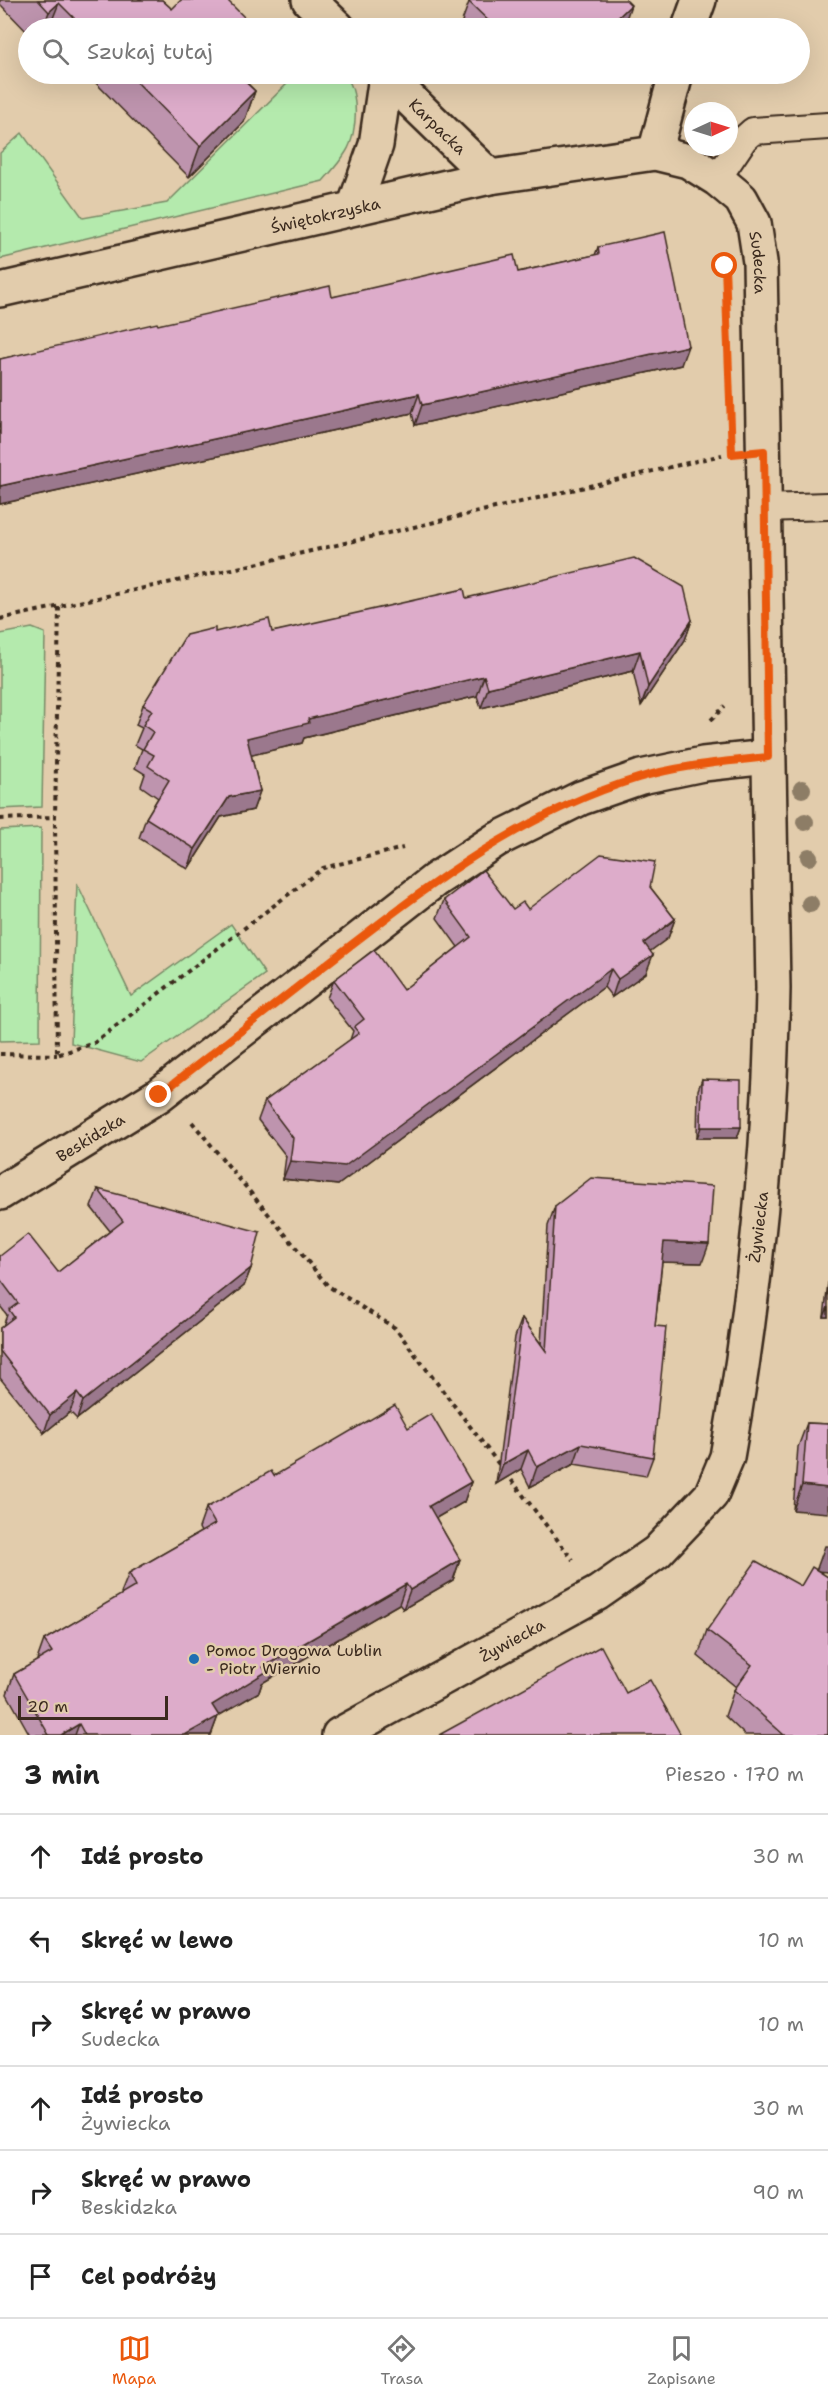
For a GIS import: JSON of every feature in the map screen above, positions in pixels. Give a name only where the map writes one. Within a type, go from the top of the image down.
[{"type":"street","points":[[309,0],[328,18]]},
{"type":"street","points":[[693,18],[699,0]]},
{"type":"street","name":"Karpacka","points":[[354,208],[376,145],[384,84]]},
{"type":"street","name":"Karpacka","points":[[394,84],[490,177]]},
{"type":"street","points":[[655,153],[673,84]]},
{"type":"street","name":"Świętokrzyska","points":[[0,290],[490,177],[655,153]]},
{"type":"street","name":"Sudecka","points":[[655,153],[688,161],[717,179],[741,199],[754,223],[760,262],[764,508]]},
{"type":"street","name":"Żywiecka","points":[[339,1735],[598,1593],[657,1552],[687,1523],[711,1495],[727,1456],[762,1202],[771,1092],[773,988],[764,508]]},
{"type":"street","name":"Beskidzka","points":[[0,1193],[159,1095],[435,880],[496,840],[581,798],[640,777],[703,764],[768,757]]},
{"type":"lane","points":[[717,179],[744,139],[753,131],[828,126]]},
{"type":"lane","points":[[764,508],[828,506]]},
{"type":"path","points":[[0,619],[59,608],[709,456],[764,451]]},
{"type":"path","points":[[57,1055],[56,817],[59,608]]},
{"type":"path","points":[[702,724],[711,720],[727,703]]},
{"type":"path","points":[[0,819],[56,817]]},
{"type":"path","points":[[0,1054],[57,1055],[94,1043],[323,868],[406,848]]},
{"type":"path","points":[[159,1095],[188,1117],[328,1286],[395,1328],[598,1593]]},
{"type":"green space","points":[[287,84],[350,84],[355,100],[353,134],[346,152],[323,181],[0,259],[0,153],[22,133],[83,218],[167,203]]},
{"type":"green space","points":[[32,628],[45,633],[42,807],[0,809],[0,634]]},
{"type":"green space","points":[[41,828],[40,1040],[0,1041],[0,830]]},
{"type":"green space","points":[[77,883],[131,996],[231,924],[265,974],[141,1062],[71,1043]]},
{"type":"building","points":[[38,0],[162,0],[172,9],[181,0],[227,0],[245,18],[74,18],[59,3],[49,12]]},
{"type":"building","points":[[471,0],[626,0],[631,5],[617,18],[486,18],[469,2]]},
{"type":"building","points":[[139,84],[248,84],[255,91],[200,146]]},
{"type":"building","points":[[665,232],[688,346],[422,405],[419,394],[0,486],[0,359],[330,286],[332,297],[514,255],[518,272],[599,254],[598,247]]},
{"type":"building","points":[[634,558],[684,587],[692,620],[648,687],[640,651],[488,688],[484,676],[308,719],[309,723],[247,738],[260,791],[229,797],[195,849],[146,818],[169,780],[148,766],[154,755],[143,749],[153,732],[143,725],[152,710],[143,705],[186,635],[215,628],[215,632],[269,619],[272,632],[464,589],[466,598]]},
{"type":"building","points":[[601,854],[655,862],[650,887],[675,919],[644,943],[653,955],[618,979],[611,969],[345,1166],[290,1161],[293,1138],[265,1101],[359,1033],[354,1027],[364,1019],[334,980],[374,950],[403,990],[471,937],[444,900],[483,870],[513,909],[523,902],[528,909]]},
{"type":"building","points":[[702,1079],[741,1080],[741,1127],[701,1127]]},
{"type":"building","points":[[591,1178],[713,1186],[709,1244],[664,1242],[655,1326],[666,1327],[653,1457],[581,1444],[537,1467],[528,1450],[503,1464],[522,1318],[546,1351],[555,1206]]},
{"type":"building","points":[[98,1189],[260,1232],[251,1268],[83,1401],[77,1393],[50,1415],[0,1351],[0,1328],[14,1317],[9,1310],[18,1303],[0,1279],[0,1256],[28,1234],[58,1272],[123,1221]]},
{"type":"building","points":[[395,1405],[408,1428],[431,1414],[471,1482],[429,1506],[460,1560],[410,1590],[406,1584],[263,1667],[266,1672],[212,1705],[219,1716],[185,1735],[85,1735],[79,1724],[61,1735],[49,1735],[14,1674],[52,1652],[44,1640],[136,1586],[129,1573],[215,1524],[206,1508],[271,1471],[274,1476]]},
{"type":"building","points":[[807,1423],[828,1424],[828,1488],[802,1485]]},
{"type":"building","points":[[756,1561],[801,1586],[812,1567],[828,1577],[828,1735],[784,1735],[734,1690],[752,1665],[707,1630]]},
{"type":"building","points":[[601,1646],[626,1693],[650,1680],[681,1735],[439,1735]]},
{"type":"place","name":"Pomoc Drogowa Lublin - Piotr Wiernio","points":[[194,1659]]},
{"type":"route","points":[[159,1095],[435,880],[496,840],[581,798],[640,777],[703,764],[768,757],[764,451],[732,454],[725,266]]}]
